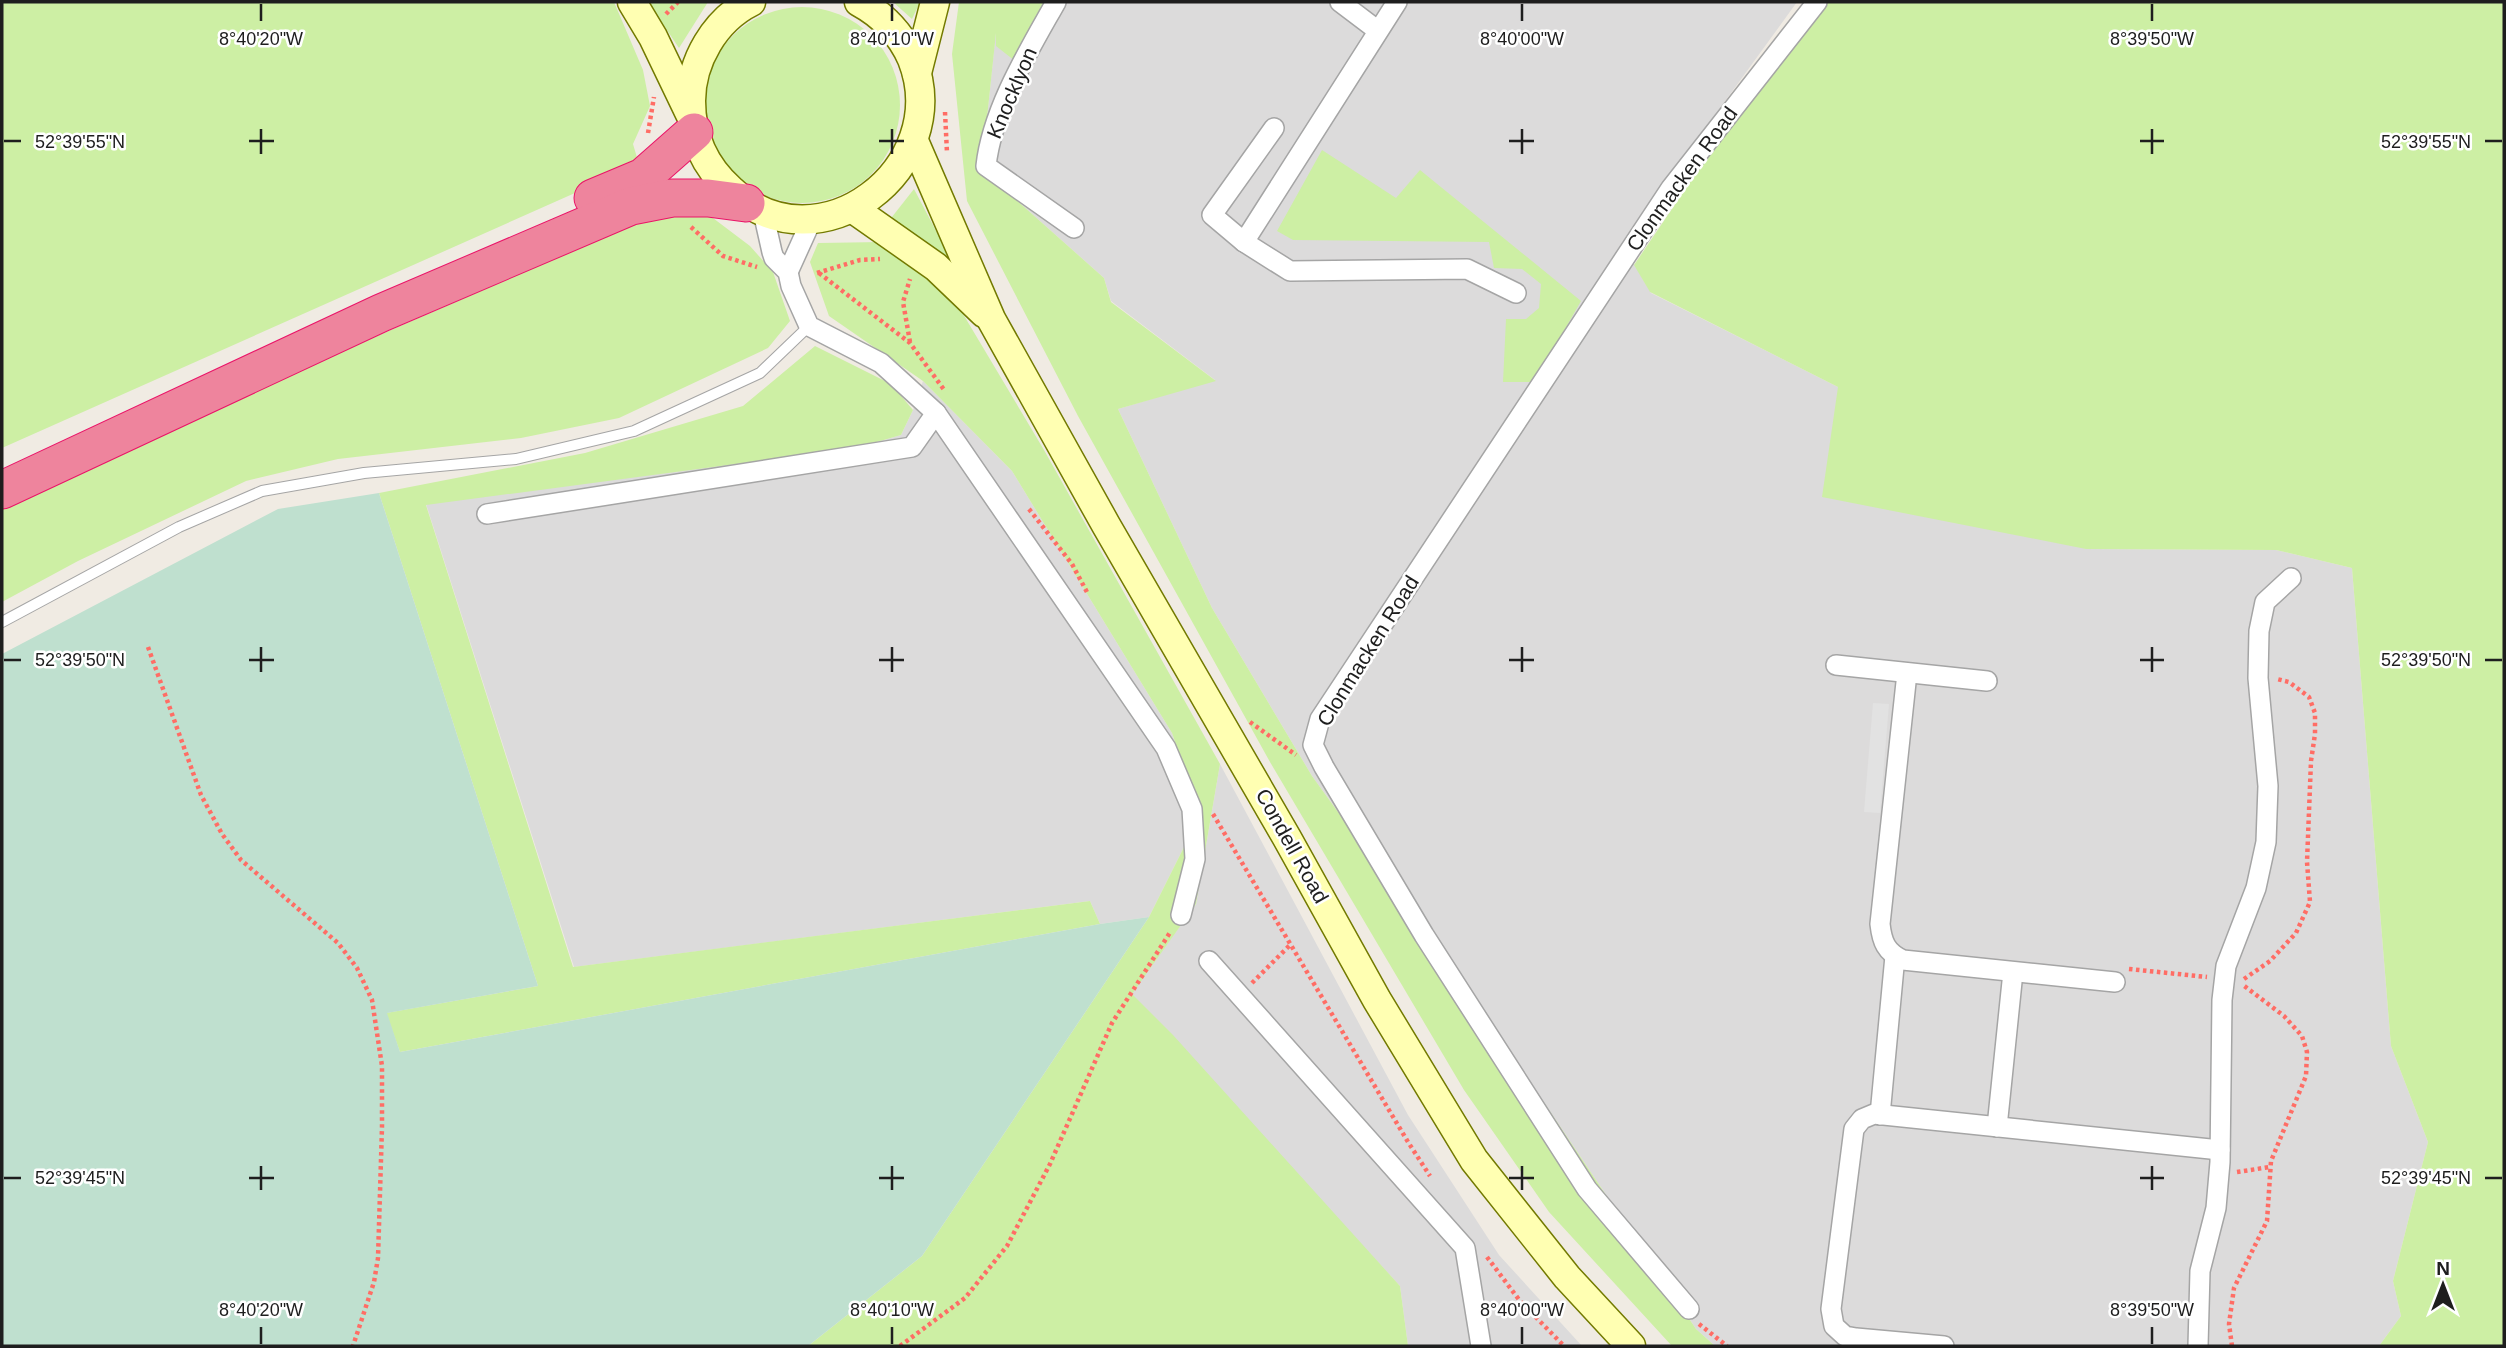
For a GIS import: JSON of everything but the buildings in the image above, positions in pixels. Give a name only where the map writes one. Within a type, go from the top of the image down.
[{"type":"highway","points":[[2,465],[308,322],[643,177],[692,124]]},
{"type":"highway","points":[[2,490],[381,313],[631,206],[672,198],[708,198],[754,208]]},
{"type":"main road","points":[[632,2],[653,37],[705,158],[721,181],[754,208],[786,219],[812,219],[852,208],[879,192],[900,169],[914,141],[920,119],[921,96],[917,73],[907,48],[892,27],[873,9],[859,2]]},
{"type":"main road","points":[[692,124],[691,90],[697,64],[709,40],[726,19],[747,2]]},
{"type":"main road","points":[[917,73],[934,2]]},
{"type":"main road","points":[[914,141],[992,319]]},
{"type":"main road","points":[[852,208],[936,267],[992,319]]},
{"type":"main road","name":"Condell Road","points":[[992,319],[1377,1000],[1474,1160],[1567,1277],[1631,1346]]},
{"type":"street","name":"Knocklyon","points":[[1056,2],[1024,59],[1000,114],[986,166],[1074,228]]},
{"type":"street","points":[[1340,2],[1377,30]]},
{"type":"street","points":[[1244,242],[1396,2]]},
{"type":"street","name":"Clonmacken Road","points":[[1689,1309],[1587,1189],[1424,935],[1313,745],[1320,719],[1671,188],[1817,2]]},
{"type":"street","points":[[1274,128],[1212,215],[1244,242],[1290,271],[1467,269],[1516,293]]},
{"type":"street","points":[[754,208],[772,252],[788,272],[791,286],[809,326],[881,363],[936,413],[1166,748],[1192,808],[1195,859],[1181,915]]},
{"type":"street","points":[[788,272],[796,260],[812,219]]},
{"type":"street","points":[[487,514],[912,447],[936,413]]},
{"type":"street","points":[[2197,1346],[2200,1271],[2217,1208],[2222,1000],[2227,966],[2256,888],[2266,842],[2267,786],[2258,678],[2259,631],[2266,602],[2291,578]]},
{"type":"street","points":[[1836,665],[1987,681]]},
{"type":"street","points":[[1907,673],[1880,924],[1884,945],[1888,951],[1903,960],[2115,982]]},
{"type":"street","points":[[1880,1115],[1895,956]]},
{"type":"street","points":[[1209,961],[1465,1248],[1481,1346]]},
{"type":"street","points":[[1997,1127],[2013,972]]},
{"type":"street","points":[[1944,1346],[1845,1336],[1834,1326],[1831,1309],[1854,1129],[1862,1119],[1874,1114],[2220,1150]]},
{"type":"lane","points":[[2,622],[179,527],[262,491],[364,473],[516,459],[634,431],[760,373],[809,326]]},
{"type":"path","points":[[945,106],[947,160]]},
{"type":"path","points":[[693,229],[723,256],[748,264]]},
{"type":"path","points":[[882,259],[860,260],[819,273],[910,343],[948,395]]},
{"type":"path","points":[[910,343],[903,302],[912,268]]},
{"type":"path","points":[[1024,502],[1072,564],[1091,600]]},
{"type":"path","points":[[148,647],[201,795],[226,841],[252,870],[338,943],[357,968],[372,1000],[382,1066],[378,1258],[374,1282],[353,1346]]},
{"type":"path","points":[[2241,979],[2248,978],[2270,961],[2287,943],[2301,924],[2310,902],[2307,862],[2315,713],[2309,697],[2289,682],[2270,677],[2258,678]]},
{"type":"path","points":[[1243,717],[1295,755],[1313,745]]},
{"type":"path","points":[[1209,807],[1408,1142],[1437,1186]]},
{"type":"path","points":[[900,1346],[965,1298],[1007,1246],[1050,1164],[1112,1023],[1181,915]]},
{"type":"path","points":[[1239,995],[1290,945]]},
{"type":"path","points":[[1482,1250],[1520,1301],[1564,1346]]},
{"type":"path","points":[[1689,1309],[1692,1318],[1727,1346]]},
{"type":"shaded area","points":[[999,2],[1797,2],[1622,243],[1651,293],[1838,387],[2086,549],[2276,550],[2352,568],[2391,1046],[2428,1142],[2393,1281],[2401,1316],[2379,1346],[1715,1346],[1696,1329],[1496,1031],[1312,776],[1212,608],[1118,409],[1215,380],[1111,301],[1104,278],[976,164],[987,118]]},
{"type":"shaded area","points":[[923,381],[1012,471],[1172,733],[1200,815],[1149,917],[1100,924],[1090,901],[574,967],[426,504],[856,448],[901,435]]},
{"type":"shaded area","points":[[1873,703],[1889,704],[1880,813],[1864,812]]},
{"type":"shaded area","points":[[1220,764],[1408,1115],[1499,1255],[1582,1346],[1408,1346],[1400,1286],[1131,994],[1196,904]]},
{"type":"green space","points":[[2,2],[614,2],[643,70],[650,106],[633,144],[638,161],[611,177],[2,448]]},
{"type":"green space","points":[[648,2],[708,2],[679,48]]},
{"type":"green space","points":[[893,2],[920,2],[912,19]]},
{"type":"green space","points":[[959,2],[1046,2],[1015,61],[996,46],[996,33],[987,118],[976,164],[1104,278],[1111,302],[1216,381],[1118,409],[1212,608],[1312,776],[1496,1031],[1696,1329],[1715,1346],[1672,1346],[1549,1212],[1464,1090],[1270,762],[1078,416],[967,201],[952,54]]},
{"type":"green space","points":[[1829,2],[2504,2],[2504,1346],[2379,1346],[2401,1316],[2393,1281],[2428,1142],[2391,1046],[2352,568],[2276,550],[2086,549],[1822,497],[1838,387],[1650,292],[1634,265],[1726,129]]},
{"type":"green space","points":[[802,7],[840,14],[857,23],[871,36],[884,50],[893,67],[900,105],[893,143],[884,160],[871,174],[857,187],[840,196],[802,203],[764,196],[747,187],[733,174],[720,160],[711,143],[704,105],[711,67],[720,50],[733,36],[747,23],[764,14]]},
{"type":"green space","points":[[1322,150],[1396,198],[1420,170],[1581,301],[1535,382],[1503,382],[1506,319],[1526,319],[1539,308],[1541,284],[1522,269],[1494,268],[1489,242],[1293,240],[1277,231]]},
{"type":"green space","points":[[914,189],[954,265],[888,222]]},
{"type":"green space","points":[[662,212],[705,212],[750,246],[773,272],[790,321],[768,348],[619,418],[521,438],[338,459],[246,481],[78,561],[2,602],[2,505],[99,457]]},
{"type":"green space","points":[[882,242],[941,277],[1044,450],[1220,764],[1196,904],[1132,994],[1173,1035],[1400,1286],[1408,1346],[808,1346],[922,1256],[1149,917],[1200,815],[1172,733],[1012,471],[923,381],[829,316],[810,262],[818,243]]},
{"type":"green space","points":[[815,346],[891,384],[913,410],[901,435],[856,448],[426,505],[573,967],[1090,901],[1100,924],[400,1052],[386,1013],[538,986],[379,493],[585,453],[743,406]]},
{"type":"green space","points":[[379,493],[538,986],[387,1013],[400,1052],[1149,917],[922,1256],[808,1346],[2,1346],[2,654],[278,509]]}]
